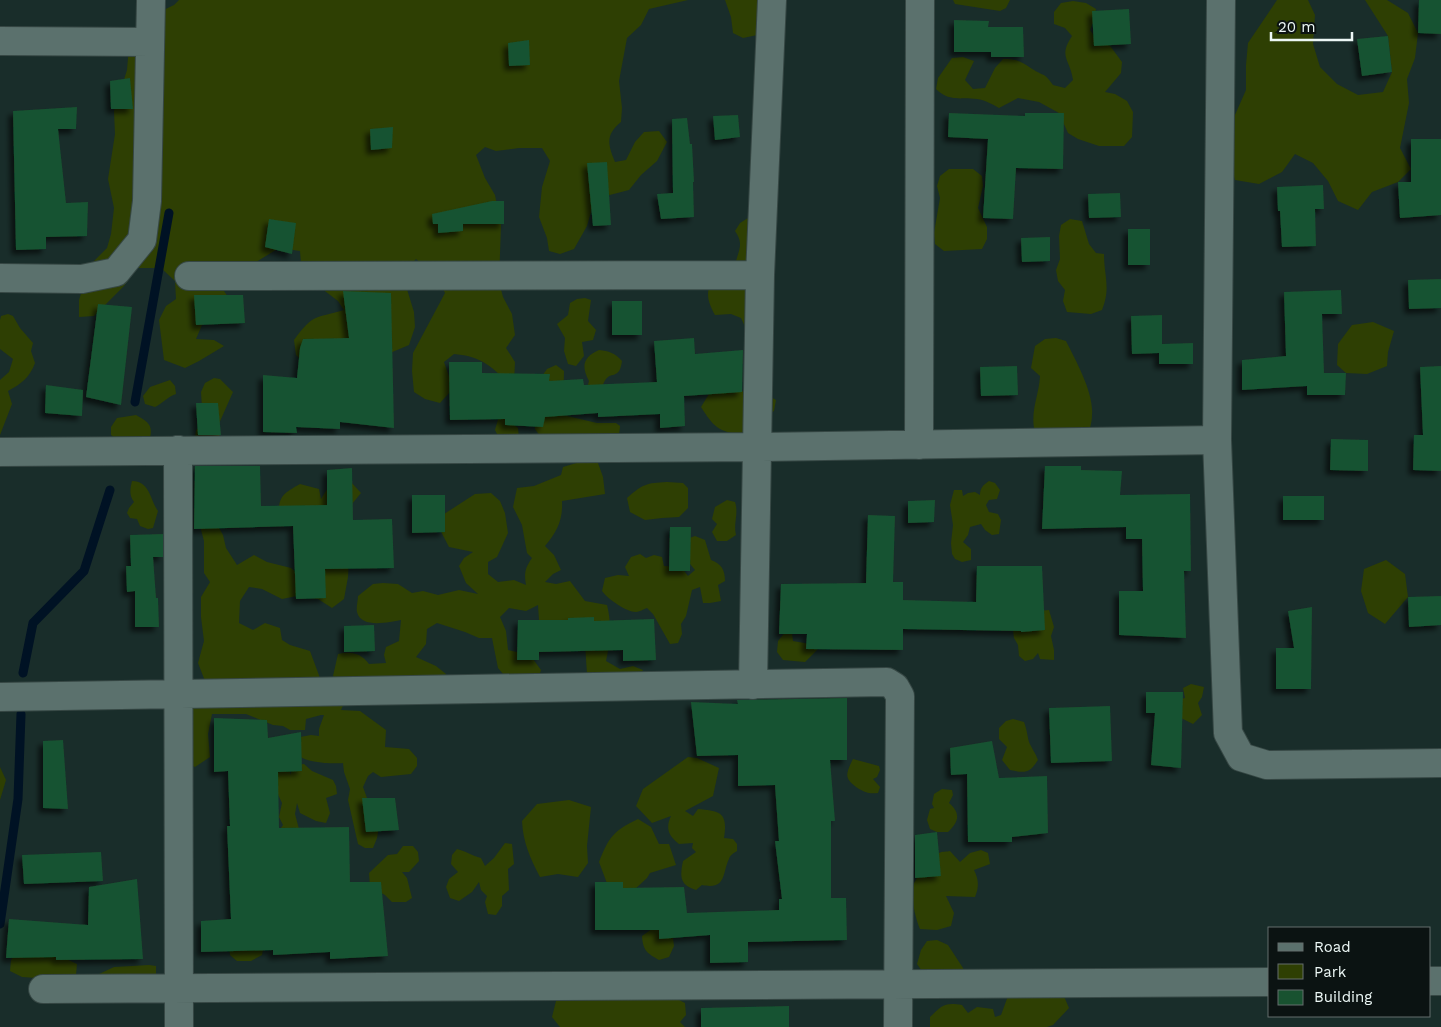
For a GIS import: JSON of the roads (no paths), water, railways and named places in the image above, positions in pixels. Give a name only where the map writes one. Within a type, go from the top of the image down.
[{"type":"street","points":[[0,278],[82,279],[116,272],[142,240],[147,201],[151,0]]},
{"type":"street","points":[[753,684],[760,275],[772,0]]},
{"type":"street","points":[[919,445],[920,0]]},
{"type":"street","points":[[1220,0],[1216,440],[1228,733],[1241,757],[1267,765],[1441,763]]},
{"type":"street","points":[[0,41],[150,42]]},
{"type":"street","points":[[189,276],[760,275]]},
{"type":"street","points":[[0,452],[757,447],[1216,440]]},
{"type":"street","points":[[178,450],[179,1027]]},
{"type":"street","points":[[0,697],[887,682],[896,687],[900,696],[898,1027]]},
{"type":"street","points":[[43,989],[1268,982]]},
{"type":"waterway","points":[[135,402],[169,213]]},
{"type":"waterway","points":[[23,673],[33,623],[84,571],[110,490]]},
{"type":"waterway","points":[[0,924],[18,799],[21,714]]}]
